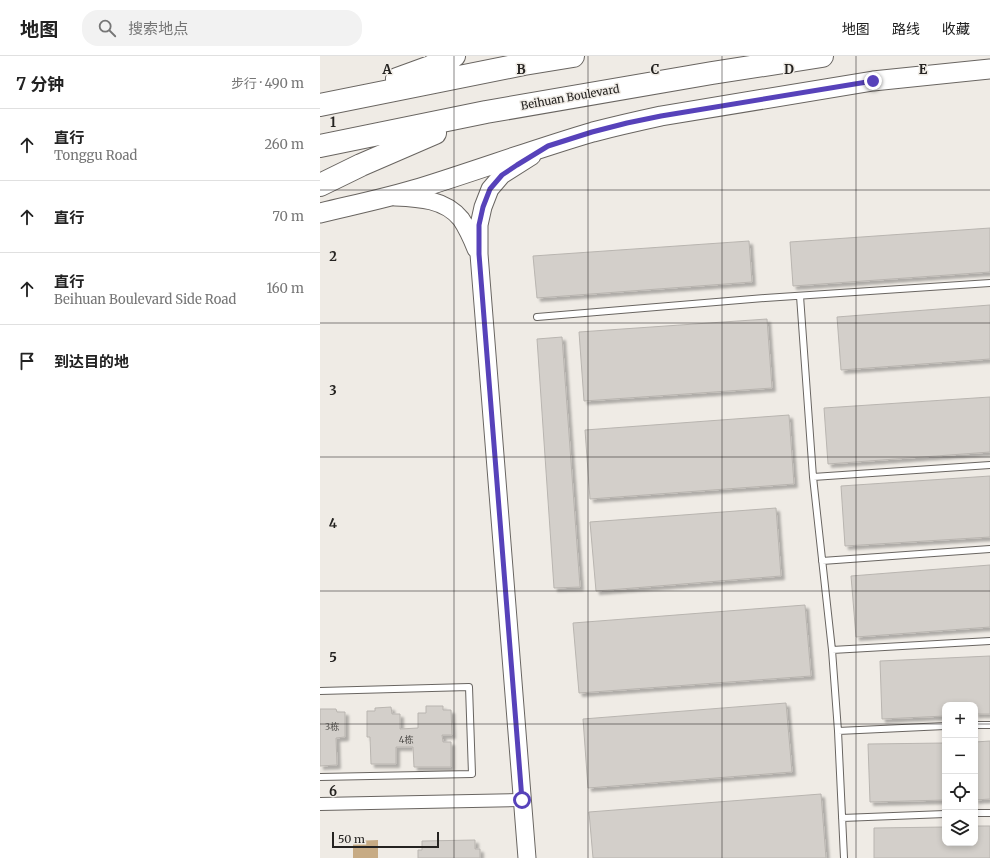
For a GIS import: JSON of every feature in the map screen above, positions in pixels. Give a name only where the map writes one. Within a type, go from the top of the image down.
[{"type":"highway","points":[[320,104],[394,80],[430,67],[454,56]]},
{"type":"highway","points":[[320,104],[524,64],[573,56]]},
{"type":"highway","name":"Beihuan Boulevard","points":[[320,146],[486,112],[712,73],[822,56]]},
{"type":"highway","points":[[320,185],[409,144],[486,112]]},
{"type":"main road","points":[[320,213],[391,196],[592,132],[627,123],[873,81],[990,68]]},
{"type":"main road","points":[[526,858],[479,254],[479,225],[483,207],[490,189],[502,175],[548,146]]},
{"type":"main road","points":[[391,196],[421,199],[440,203],[453,210],[465,226],[479,254]]},
{"type":"street","points":[[320,804],[522,800]]},
{"type":"lane","points":[[537,317],[800,296],[990,284]]},
{"type":"lane","points":[[800,296],[813,477],[832,650],[838,731],[844,858]]},
{"type":"lane","points":[[813,477],[990,465]]},
{"type":"lane","points":[[822,561],[990,550]]},
{"type":"lane","points":[[832,650],[990,641]]},
{"type":"lane","points":[[320,691],[469,687],[472,774],[320,777]]},
{"type":"lane","points":[[978,725],[990,725]]},
{"type":"lane","points":[[838,731],[942,726]]},
{"type":"lane","points":[[978,813],[990,812]]},
{"type":"lane","points":[[842,818],[942,814]]},
{"type":"shaded area","points":[[378,840],[378,858],[353,858],[353,841]]},
{"type":"building","points":[[990,228],[990,272],[793,286],[790,242]]},
{"type":"building","points":[[749,241],[752,282],[537,298],[533,256]]},
{"type":"building","points":[[990,305],[990,359],[841,370],[837,317]]},
{"type":"building","points":[[767,319],[772,388],[584,401],[579,332]]},
{"type":"building","points":[[562,337],[580,587],[554,588],[537,339]]},
{"type":"building","points":[[990,397],[990,452],[828,464],[824,408]]},
{"type":"building","points":[[789,415],[794,484],[590,499],[585,430]]},
{"type":"building","points":[[990,476],[990,537],[845,546],[841,486]]},
{"type":"building","points":[[776,508],[781,576],[596,591],[590,522]]},
{"type":"building","points":[[990,565],[990,627],[856,637],[851,576]]},
{"type":"building","points":[[805,605],[811,676],[579,693],[573,623]]},
{"type":"building","points":[[990,656],[990,714],[978,714],[978,702],[942,702],[942,716],[882,719],[880,661]]},
{"type":"building","points":[[786,703],[792,772],[588,788],[583,719]]},
{"type":"building","points":[[426,706],[443,706],[443,710],[451,710],[452,735],[442,735],[443,742],[451,742],[451,767],[414,767],[413,747],[396,747],[396,764],[371,764],[370,737],[367,737],[367,711],[375,711],[375,708],[391,707],[392,714],[400,714],[400,729],[418,728],[418,713],[426,713]]},
{"type":"building","points":[[320,709],[336,709],[337,712],[345,712],[345,737],[336,738],[337,765],[320,766]]},
{"type":"building","points":[[990,741],[990,799],[978,800],[978,742]]},
{"type":"building","points":[[942,743],[942,800],[870,802],[868,744]]},
{"type":"building","points":[[821,794],[826,858],[593,858],[589,812]]},
{"type":"building","points":[[978,826],[990,826],[990,858],[874,858],[874,828],[942,827],[942,846],[978,846]]},
{"type":"building","points":[[475,840],[475,849],[480,849],[480,858],[418,858],[418,850],[422,850],[422,841]]},
{"type":"route","points":[[522,800],[479,254],[479,225],[483,207],[490,189],[502,175],[548,146],[592,132],[661,116],[873,81]]}]
